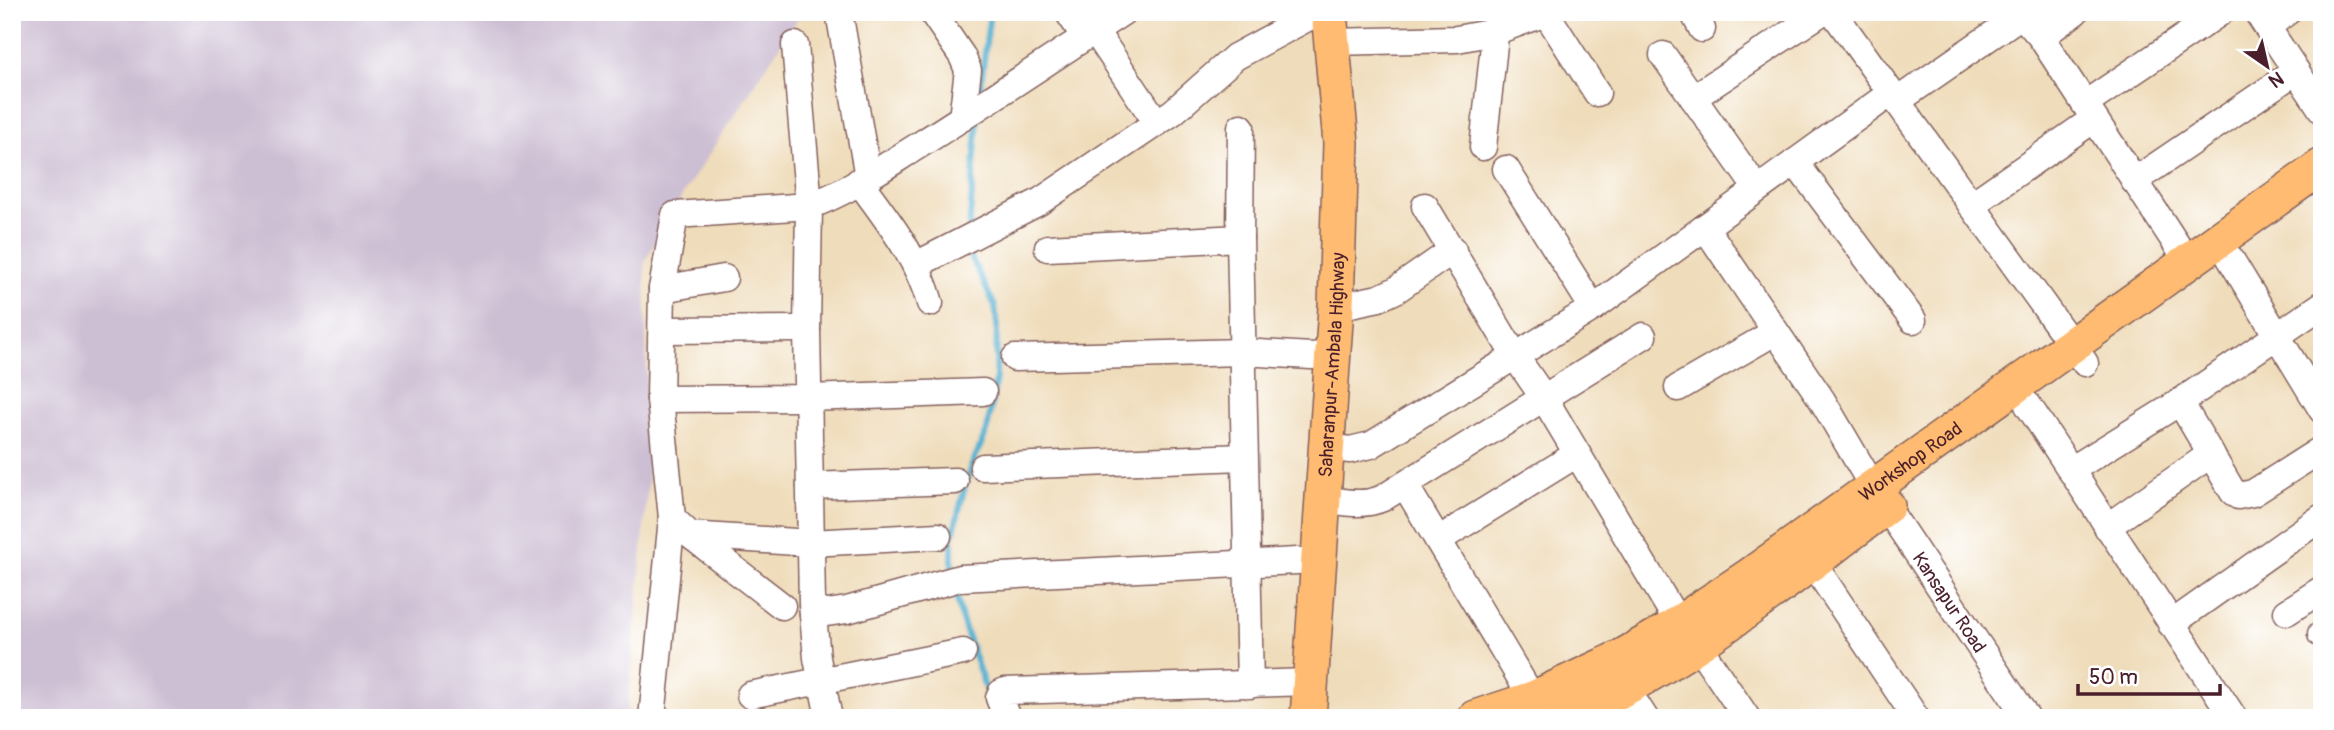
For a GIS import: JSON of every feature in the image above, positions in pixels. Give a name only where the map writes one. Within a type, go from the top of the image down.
[{"type":"main road","name":"Saharanpur-Ambala Highway","points":[[1307,718],[1336,307],[1341,144],[1326,22]]},
{"type":"main road","name":"Workshop Road","points":[[1562,718],[1656,672],[1688,634],[2079,354],[2230,258],[2320,177]]},
{"type":"main road","name":"Workshop Road","points":[[1475,718],[1533,699],[1622,657],[1688,634],[1812,562],[1880,497],[2028,405],[2079,354],[2188,262],[2320,177]]},
{"type":"street","points":[[839,12],[864,179],[916,265],[930,303]]},
{"type":"street","points":[[932,12],[968,69],[973,110]]},
{"type":"street","points":[[1068,12],[1090,34],[1157,123]]},
{"type":"street","points":[[652,718],[681,527],[660,399],[662,289],[675,215],[809,206],[824,201],[864,179],[1123,12]]},
{"type":"street","points":[[1693,98],[1822,12]]},
{"type":"street","points":[[1833,12],[2079,354]]},
{"type":"street","points":[[2041,37],[2075,12]]},
{"type":"street","points":[[1971,205],[2221,12]]},
{"type":"street","points":[[916,265],[1039,202],[1184,104],[1235,57],[1326,22],[1457,39],[1496,22],[1547,13],[1597,93]]},
{"type":"street","points":[[1326,447],[1350,450],[1371,445],[1593,308],[1795,162],[2020,14],[2041,37],[2188,262]]},
{"type":"street","points":[[2270,17],[2296,71],[2322,110]]},
{"type":"street","points":[[1483,147],[1496,22]]},
{"type":"street","points":[[795,45],[809,206],[807,397],[813,615],[829,718]]},
{"type":"street","points":[[1663,55],[1758,189]]},
{"type":"street","points":[[2134,181],[2296,71]]},
{"type":"street","points":[[1241,127],[1240,238],[1250,685]]},
{"type":"street","points":[[1795,162],[1913,320]]},
{"type":"street","points":[[1506,169],[1593,308]]},
{"type":"street","points":[[1425,206],[1688,634],[1747,718]]},
{"type":"street","name":"Kansapur Road","points":[[1705,227],[1822,400],[1880,497],[2027,718]]},
{"type":"street","points":[[1048,248],[1240,238]]},
{"type":"street","points":[[1336,307],[1379,299],[1453,250]]},
{"type":"street","points":[[2230,258],[2276,337],[2312,370],[2322,410]]},
{"type":"street","points":[[662,289],[724,278]]},
{"type":"street","points":[[2071,470],[2180,402],[2322,305]]},
{"type":"street","points":[[662,330],[807,329]]},
{"type":"street","points":[[1678,388],[1775,332]]},
{"type":"street","points":[[1322,499],[1371,503],[1405,485],[1643,335]]},
{"type":"street","points":[[1015,358],[1244,352],[1311,356],[1332,354]]},
{"type":"street","points":[[660,399],[983,391]]},
{"type":"street","points":[[2180,402],[2233,492],[2238,496],[2253,493],[2322,449]]},
{"type":"street","points":[[2028,405],[2234,718]]},
{"type":"street","points":[[1438,540],[1577,454]]},
{"type":"street","points":[[2107,527],[2211,454]]},
{"type":"street","points":[[984,467],[1244,457]]},
{"type":"street","points":[[810,486],[955,481]]},
{"type":"street","points":[[1405,485],[1533,699]]},
{"type":"street","points":[[2171,624],[2322,517]]},
{"type":"street","points":[[681,527],[811,543],[938,536]]},
{"type":"street","points":[[681,527],[782,606]]},
{"type":"street","points":[[813,615],[847,610],[953,580],[1317,560]]},
{"type":"street","points":[[1812,562],[1916,718]]},
{"type":"street","points":[[2287,612],[2322,590]]},
{"type":"street","points":[[750,695],[963,652]]},
{"type":"street","points":[[1007,718],[999,698],[1005,691],[1310,682]]},
{"type":"street","points":[[1625,687],[1645,718]]},
{"type":"shaded area","points":[[12,12],[802,12],[683,194],[645,261],[648,483],[627,718],[12,718]]},
{"type":"waterway","points":[[979,99],[990,12]]},
{"type":"waterway","points":[[969,231],[978,116]]},
{"type":"waterway","points":[[952,575],[952,538],[969,471],[987,431],[996,377],[995,306],[971,258],[970,245]]},
{"type":"waterway","points":[[954,586],[962,620],[989,699]]}]
